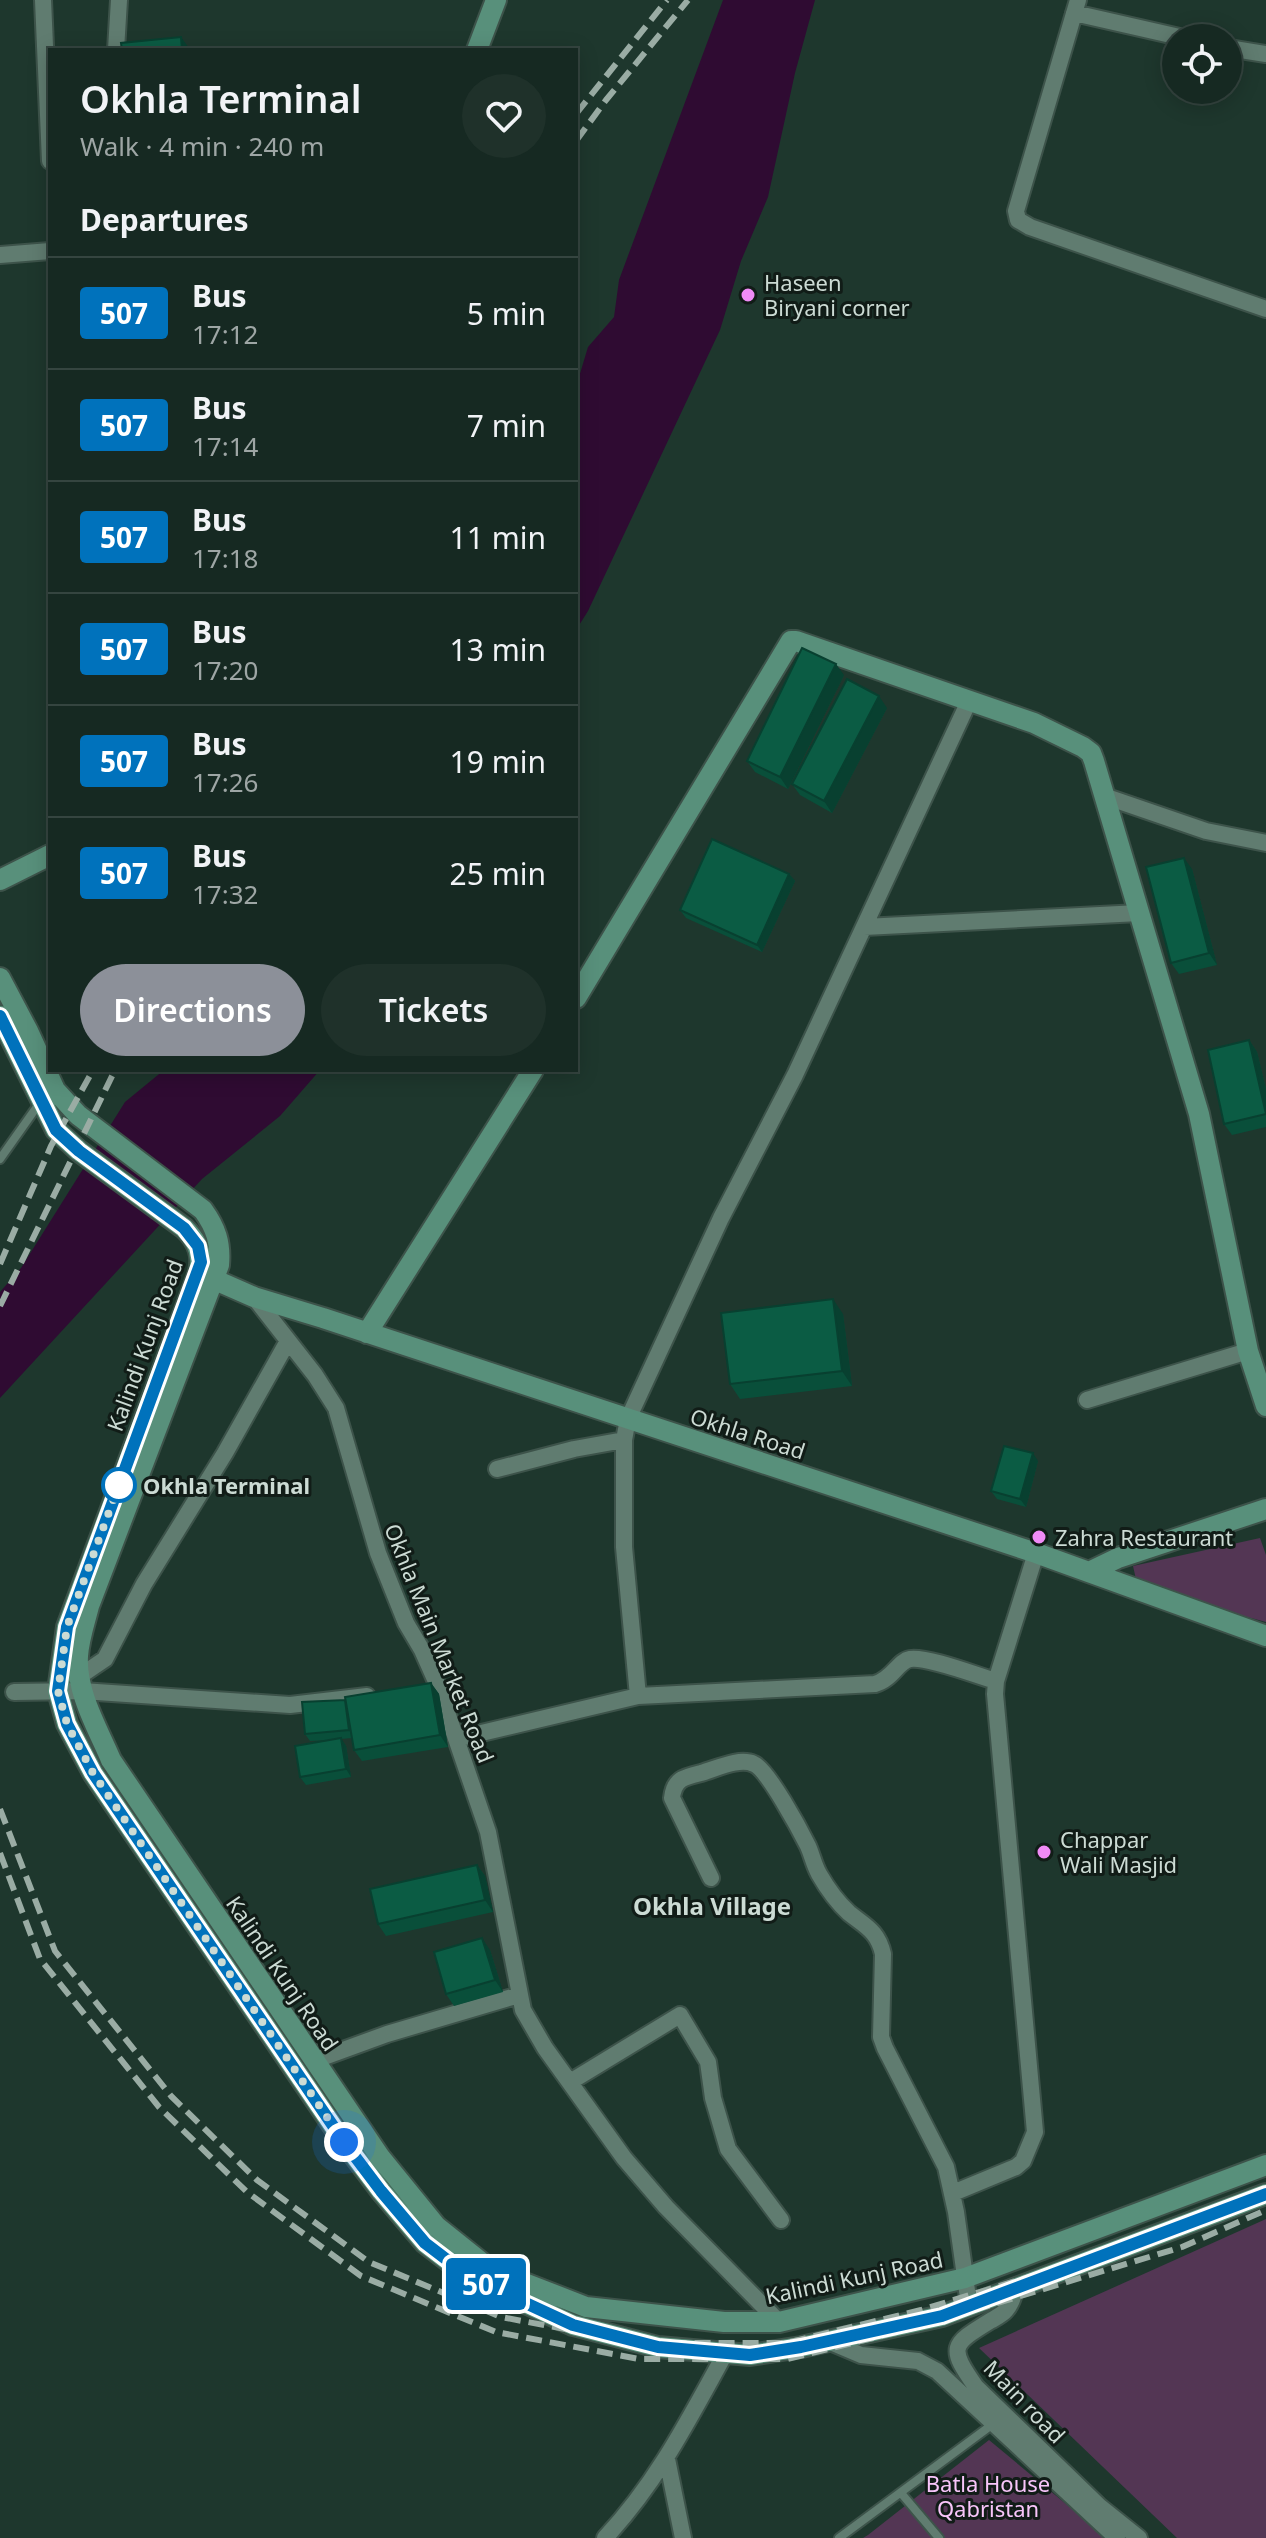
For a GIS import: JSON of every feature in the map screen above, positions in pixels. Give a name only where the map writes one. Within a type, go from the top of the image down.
[{"type":"main road","points":[[478,48],[496,0]]},
{"type":"main road","points":[[578,995],[788,643],[796,641],[1034,723],[1083,747],[1091,753],[1094,761],[1199,1114],[1248,1351],[1266,1406]]},
{"type":"main road","points":[[0,880],[48,856]]},
{"type":"main road","name":"Kalindi Kunj Road","points":[[0,978],[4,1008],[41,1101],[56,1130],[79,1151],[184,1228],[198,1246],[200,1270],[67,1627],[58,1691],[67,1724],[93,1773],[344,2142],[425,2243],[459,2269],[491,2287],[573,2325],[658,2347],[750,2355],[942,2316],[1266,2194]]},
{"type":"main road","name":"Kalindi Kunj Road","points":[[4,1008],[55,1090],[78,1115],[203,1210],[212,1222],[220,1250],[219,1265],[89,1606],[79,1649],[81,1683],[111,1760],[313,2061],[380,2157],[436,2226],[491,2270],[586,2307],[724,2322],[779,2322],[965,2278],[1266,2165]]},
{"type":"main road","points":[[367,1333],[532,1072]]},
{"type":"main road","name":"Okhla Road","points":[[213,1279],[254,1297],[367,1333],[626,1430],[1036,1553],[1266,1636]]},
{"type":"main road","points":[[1089,1572],[1118,1558],[1266,1509]]},
{"type":"street","points":[[43,0],[48,115]]},
{"type":"street","points":[[116,48],[119,0]]},
{"type":"street","points":[[1162,31],[1076,6],[1016,211],[1018,220],[1030,227],[1266,309]]},
{"type":"street","points":[[1242,50],[1266,54]]},
{"type":"street","points":[[0,255],[48,251]]},
{"type":"street","points":[[638,1696],[624,1547],[626,1430],[721,1218],[795,1075],[969,701]]},
{"type":"street","points":[[1104,796],[1206,831],[1266,843]]},
{"type":"street","points":[[864,927],[1139,913]]},
{"type":"street","name":"Okhla Main Market Road","points":[[254,1297],[315,1375],[336,1408],[378,1553],[406,1623],[422,1650],[430,1687],[456,1739],[488,1832],[523,2010],[624,2158],[666,2207],[779,2322]]},
{"type":"street","points":[[81,1683],[105,1659],[144,1584],[225,1453],[288,1341]]},
{"type":"street","points":[[1087,1400],[1248,1351]]},
{"type":"street","points":[[497,1469],[574,1449],[626,1430]]},
{"type":"street","points":[[953,2193],[1016,2167],[1023,2161],[1035,2132],[996,1719],[996,1681],[1036,1553]]},
{"type":"street","points":[[456,1739],[638,1696],[875,1684],[888,1679],[902,1664],[912,1659],[930,1661],[996,1681]]},
{"type":"street","points":[[7,1692],[58,1691],[81,1683],[290,1705],[380,1694]]},
{"type":"street","points":[[711,1878],[672,1798],[674,1787],[680,1778],[738,1762],[755,1764],[767,1776],[809,1848],[817,1872],[836,1899],[877,1935],[883,1954],[881,2037],[946,2167],[953,2193],[969,2305]]},
{"type":"street","points":[[313,2061],[387,2034],[519,1995]]},
{"type":"street","points":[[570,2082],[680,2015],[708,2062],[713,2098],[728,2149],[781,2220]]},
{"type":"street","name":"Main road","points":[[1016,2288],[1005,2312],[963,2337],[957,2345],[957,2356],[963,2369],[976,2387],[1099,2506],[1139,2538]]},
{"type":"street","points":[[828,2341],[861,2355],[918,2361],[937,2371],[1117,2538]]},
{"type":"street","points":[[605,2538],[627,2515],[667,2459],[726,2352]]},
{"type":"street","points":[[667,2459],[683,2538]]},
{"type":"lane","points":[[0,1159],[41,1101]]},
{"type":"lane","points":[[839,2538],[993,2424]]},
{"type":"lane","points":[[901,2493],[939,2538]]},
{"type":"green space","points":[[1260,1538],[1266,1555],[1266,1622],[1138,1588],[1133,1566]]},
{"type":"green space","points":[[1266,2219],[1266,2538],[1177,2538],[979,2348]]},
{"type":"green space","name":"Batla House Qabristan","points":[[989,2440],[1107,2538],[863,2538],[868,2535]]},
{"type":"shaded area","points":[[723,0],[815,0],[795,73],[768,197],[741,261],[720,330],[578,627],[578,380],[588,347],[614,317],[619,280]]},
{"type":"shaded area","points":[[162,1072],[318,1072],[280,1116],[202,1179],[0,1398],[0,1292],[21,1268],[125,1102]]},
{"type":"building","points":[[181,37],[182,48],[122,48],[121,43]]},
{"type":"building","points":[[802,648],[836,664],[780,777],[747,761]]},
{"type":"building","points":[[847,679],[879,696],[824,801],[792,784]]},
{"type":"building","points":[[712,839],[789,874],[757,945],[680,910]]},
{"type":"building","points":[[1184,858],[1209,953],[1171,963],[1146,867]]},
{"type":"building","points":[[1249,1040],[1266,1114],[1224,1124],[1208,1050]]},
{"type":"building","points":[[833,1299],[842,1371],[730,1384],[721,1313]]},
{"type":"building","points":[[1004,1446],[1033,1453],[1020,1499],[991,1491]]},
{"type":"building","points":[[431,1683],[440,1735],[354,1750],[345,1697]]},
{"type":"building","points":[[345,1700],[349,1730],[305,1734],[302,1702]]},
{"type":"building","points":[[341,1738],[346,1769],[300,1777],[295,1746]]},
{"type":"building","points":[[477,1865],[485,1900],[378,1924],[370,1889]]},
{"type":"building","points":[[482,1938],[495,1980],[446,1994],[434,1952]]},
{"type":"railway","points":[[578,111],[667,0]]},
{"type":"railway","points":[[578,138],[688,0]]},
{"type":"railway","points":[[0,1264],[51,1146],[92,1072]]},
{"type":"railway","points":[[0,1306],[114,1072]]},
{"type":"railway","points":[[0,1809],[55,1951],[171,2096],[257,2180],[369,2262],[501,2317],[640,2343],[786,2343],[921,2310],[1176,2232],[1266,2193]]},
{"type":"railway","points":[[0,1853],[40,1959],[159,2107],[247,2192],[361,2276],[496,2332],[639,2359],[788,2359],[925,2325],[1182,2247],[1266,2210]]},
{"type":"bus line","name":"507","points":[[0,1016],[56,1130],[79,1151],[190,1233],[198,1246],[201,1262],[67,1627],[58,1691],[67,1724],[93,1773],[344,2142],[425,2243],[459,2269],[491,2287],[573,2325],[658,2347],[750,2355],[942,2316],[1266,2194]]},
{"type":"place","name":"Haseen Biryani corner","points":[[748,295]]},
{"type":"place","name":"Okhla Terminal","points":[[119,1485]]},
{"type":"place","name":"Zahra Restaurant","points":[[1039,1537]]},
{"type":"place","name":"Chappar Wali Masjid","points":[[1044,1852]]},
{"type":"district","name":"Okhla Village","points":[[712,1905]]},
{"type":"route","points":[[119,1485],[121,1479],[67,1627],[58,1691],[67,1724],[93,1773],[344,2142]]}]
